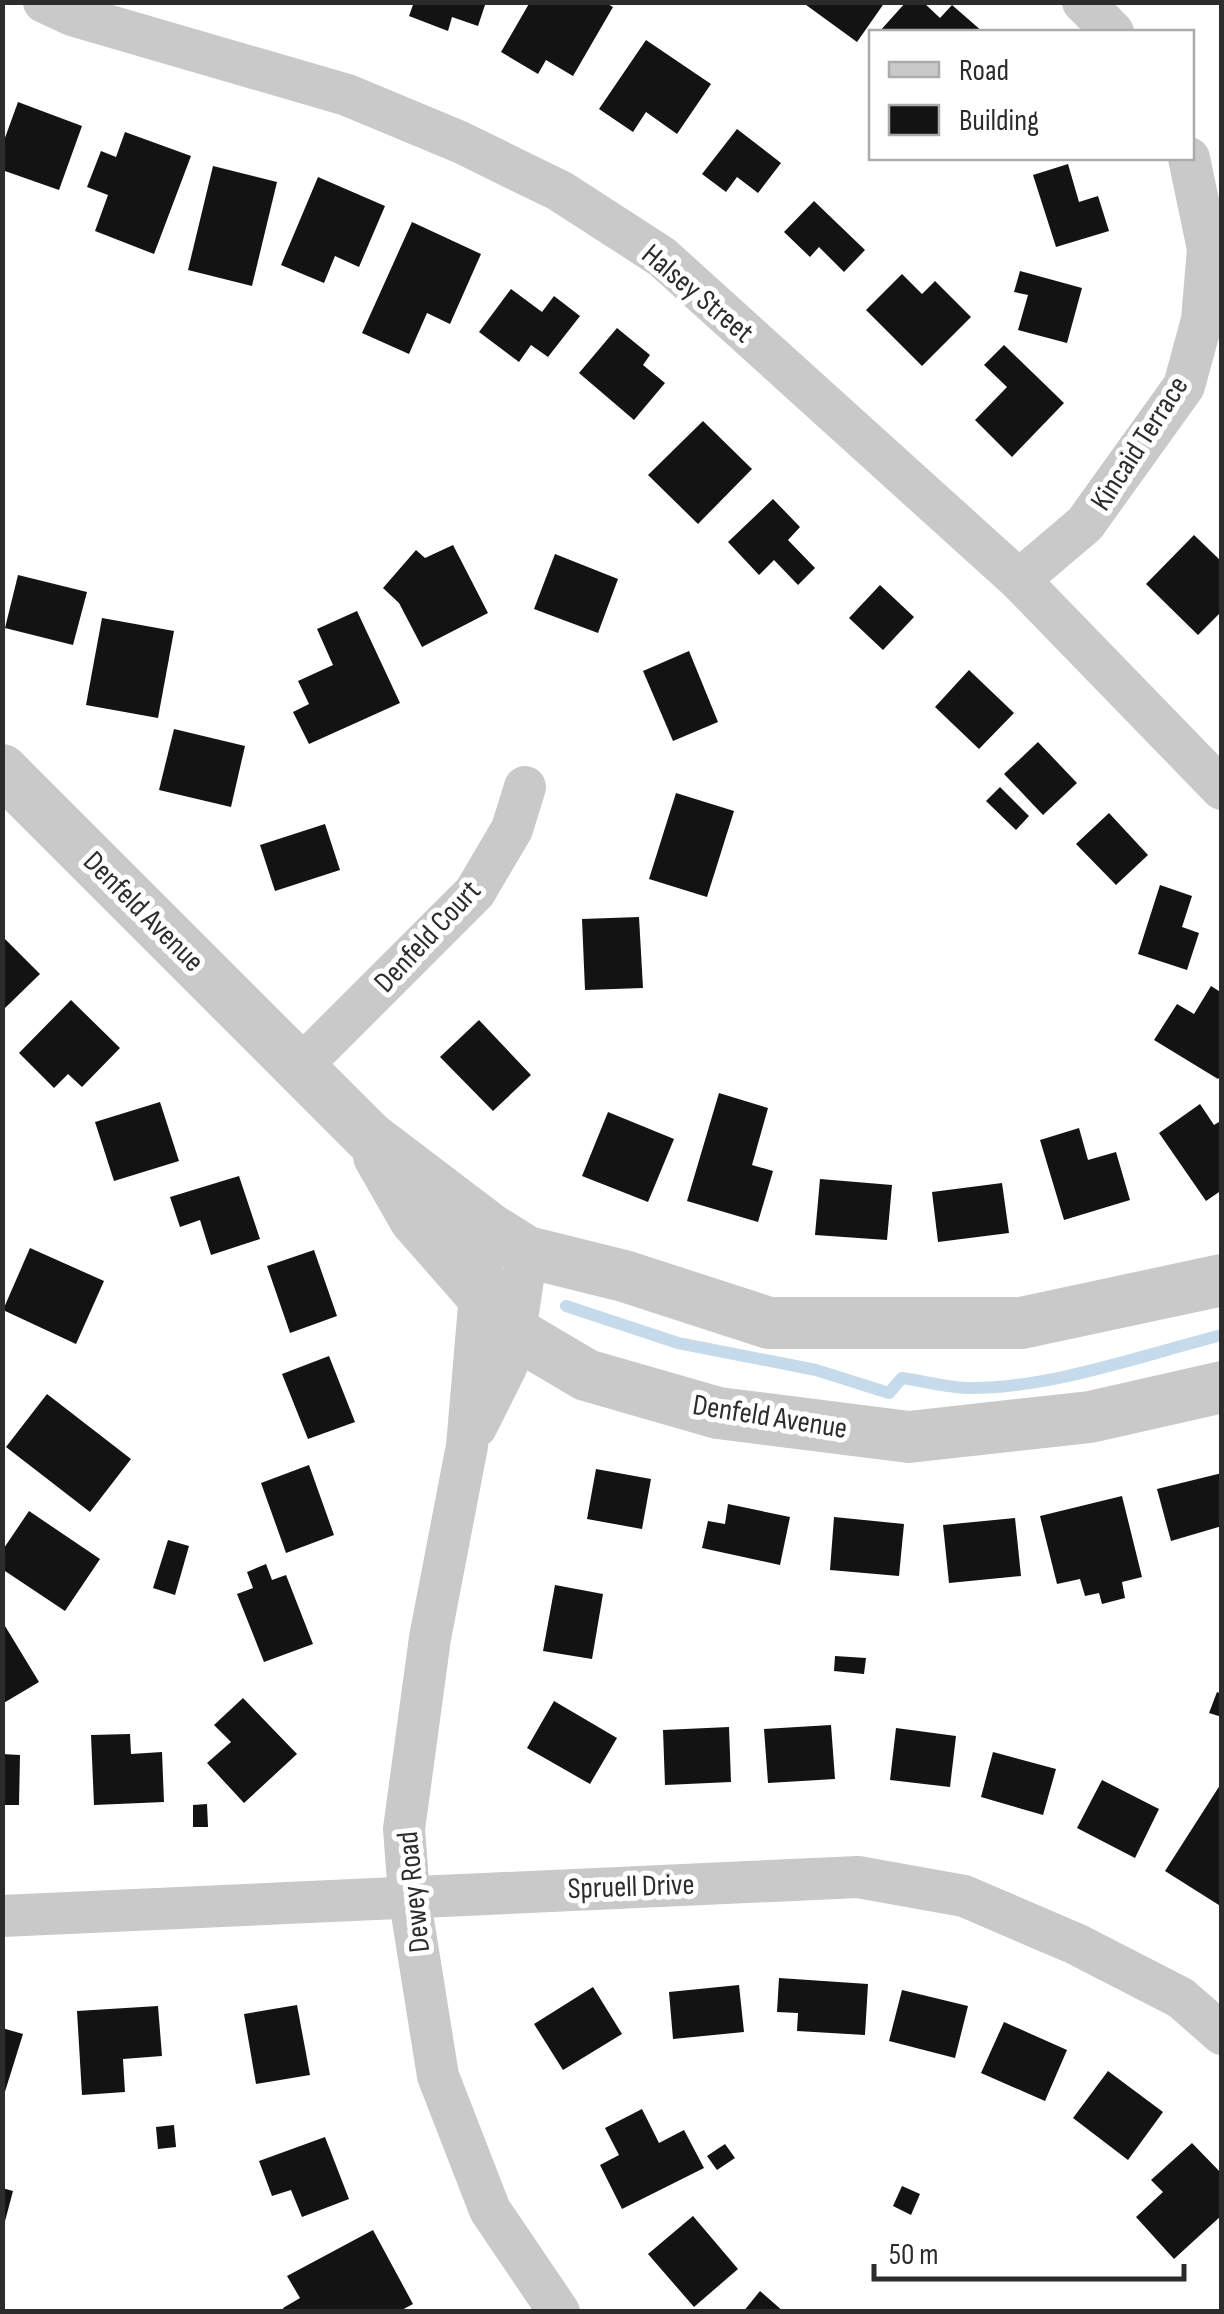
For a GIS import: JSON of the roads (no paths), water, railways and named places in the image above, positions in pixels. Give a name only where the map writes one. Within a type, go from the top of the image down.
[{"type":"street","name":"Halsey Street","points":[[44,2],[72,15],[346,95],[460,142],[560,191],[662,257],[1020,580],[1222,790]]},
{"type":"street","points":[[1083,2],[1111,30]]},
{"type":"street","name":"Kincaid Terrace","points":[[1020,580],[1085,524],[1184,386],[1202,320],[1208,249],[1189,160]]},
{"type":"street","name":"Denfeld Avenue","points":[[2,770],[369,1137],[508,1240],[769,1323],[1022,1323],[1222,1280]]},
{"type":"street","name":"Denfeld Court","points":[[300,1066],[475,892],[512,829],[524,787]]},
{"type":"street","name":"Denfeld Avenue","points":[[369,1137],[415,1220],[478,1294],[515,1333],[586,1375],[718,1413],[908,1438],[1090,1417],[1222,1387]]},
{"type":"street","name":"Dewey Road","points":[[508,1240],[478,1294],[468,1446],[430,1638],[404,1828],[409,1895],[438,2076],[490,2210],[559,2312]]},
{"type":"street","name":"Dewey Road","points":[[468,1446],[506,1365],[515,1333],[508,1240]]},
{"type":"street","name":"Spruell Drive","points":[[2,1916],[858,1877],[964,1896],[1076,1944],[1181,1998],[1222,2034]]},
{"type":"waterway","points":[[566,1306],[678,1343],[816,1370],[889,1393],[902,1378],[971,1388],[1033,1383],[1222,1335]]}]
